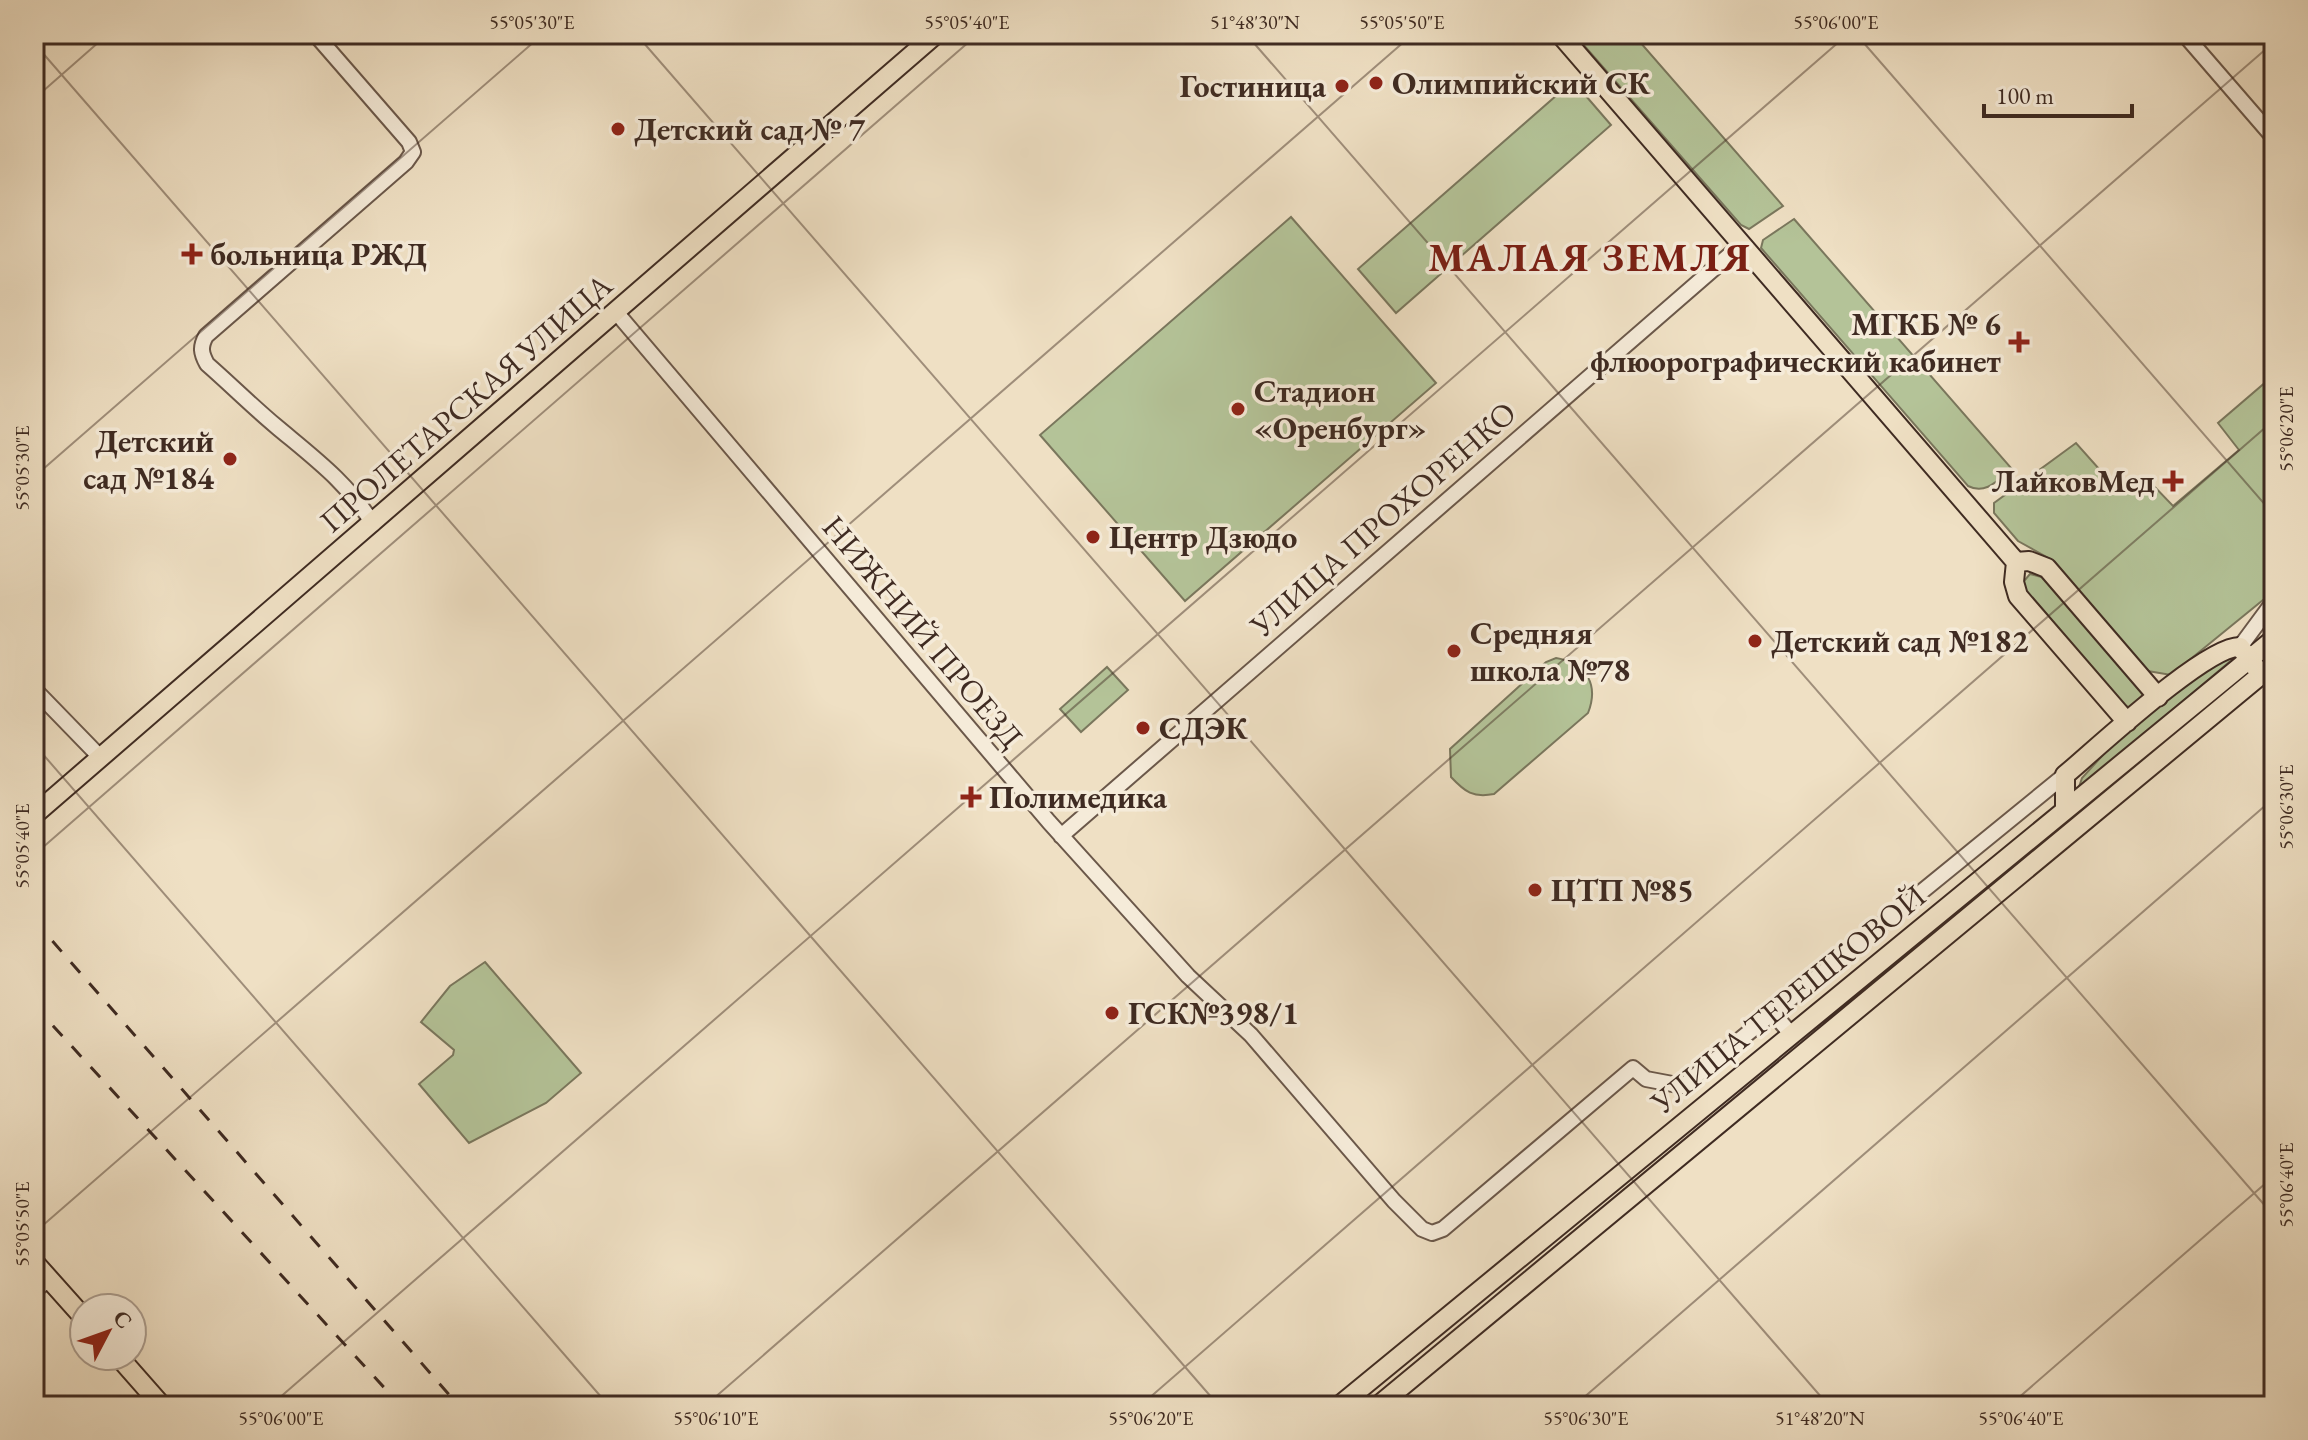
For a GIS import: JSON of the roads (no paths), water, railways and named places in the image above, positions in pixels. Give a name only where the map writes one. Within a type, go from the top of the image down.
[{"type":"main road","name":"ПРОЛЕТАРСКАЯ УЛИЦА","points":[[34,815],[936,34]]},
{"type":"main road","points":[[1560,34],[2016,562],[2014,582],[2018,596],[2127,722]]},
{"type":"main road","points":[[2016,562],[2029,561],[2047,568],[2158,697]]},
{"type":"main road","name":"УЛИЦА ТЕРЕШКОВОЙ","points":[[1383,1402],[1910,951],[2256,661],[2274,639]]},
{"type":"main road","points":[[2065,810],[2065,775],[2158,697],[2220,650],[2256,661]]},
{"type":"main road","name":"УЛИЦА ТЕРЕШКОВОЙ","points":[[1339,1406],[1792,1035],[1910,951],[2065,810],[2256,661]]},
{"type":"main road","points":[[34,1262],[68,1300]]},
{"type":"main road","points":[[132,1372],[162,1406]]},
{"type":"street","points":[[315,34],[409,142],[413,152],[406,162],[206,336],[201,345],[202,355],[207,364],[277,427],[325,464],[360,502],[373,524]]},
{"type":"street","points":[[2184,34],[2274,138]]},
{"type":"street","name":"УЛИЦА ПРОХОРЕНКО","points":[[1061,836],[1741,245]]},
{"type":"street","name":"НИЖНИЙ ПРОЕЗД","points":[[616,312],[1061,836],[1188,976],[1251,1035],[1422,1229],[1432,1233],[1443,1229],[1633,1068],[1646,1079],[1683,1086],[1772,1012]]},
{"type":"street","points":[[2256,661],[2274,601]]},
{"type":"street","points":[[34,689],[101,758]]},
{"type":"street","points":[[1792,1035],[1772,1012],[2065,775]]},
{"type":"street","points":[[34,1291],[49,1279]]},
{"type":"railway","points":[[34,920],[459,1406]]},
{"type":"railway","points":[[34,1005],[401,1406]]},
{"type":"place","name":"Олимпийский СК","points":[[1376,83]]},
{"type":"place","name":"Гостиница","points":[[1342,86]]},
{"type":"place","name":"Детский сад № 7","points":[[618,129]]},
{"type":"place","name":"больница РЖД","points":[[192,254]]},
{"type":"place","name":"МГКБ № 6 флюорографический кабинет","points":[[2019,342]]},
{"type":"place","name":"Стадион «Оренбург»","points":[[1238,409]]},
{"type":"place","name":"Детский сад №184","points":[[230,459]]},
{"type":"place","name":"ЛайковМед","points":[[2173,481]]},
{"type":"place","name":"Центр Дзюдо","points":[[1093,537]]},
{"type":"place","name":"Детский сад №182","points":[[1755,641]]},
{"type":"place","name":"Средняя школа №78","points":[[1454,651]]},
{"type":"place","name":"СДЭК","points":[[1143,728]]},
{"type":"place","name":"Полимедика","points":[[971,797]]},
{"type":"place","name":"ЦТП №85","points":[[1535,890]]},
{"type":"place","name":"ГСК№398/1","points":[[1112,1013]]},
{"type":"district","name":"МАЛАЯ ЗЕМЛЯ","points":[[1590,257]]}]
